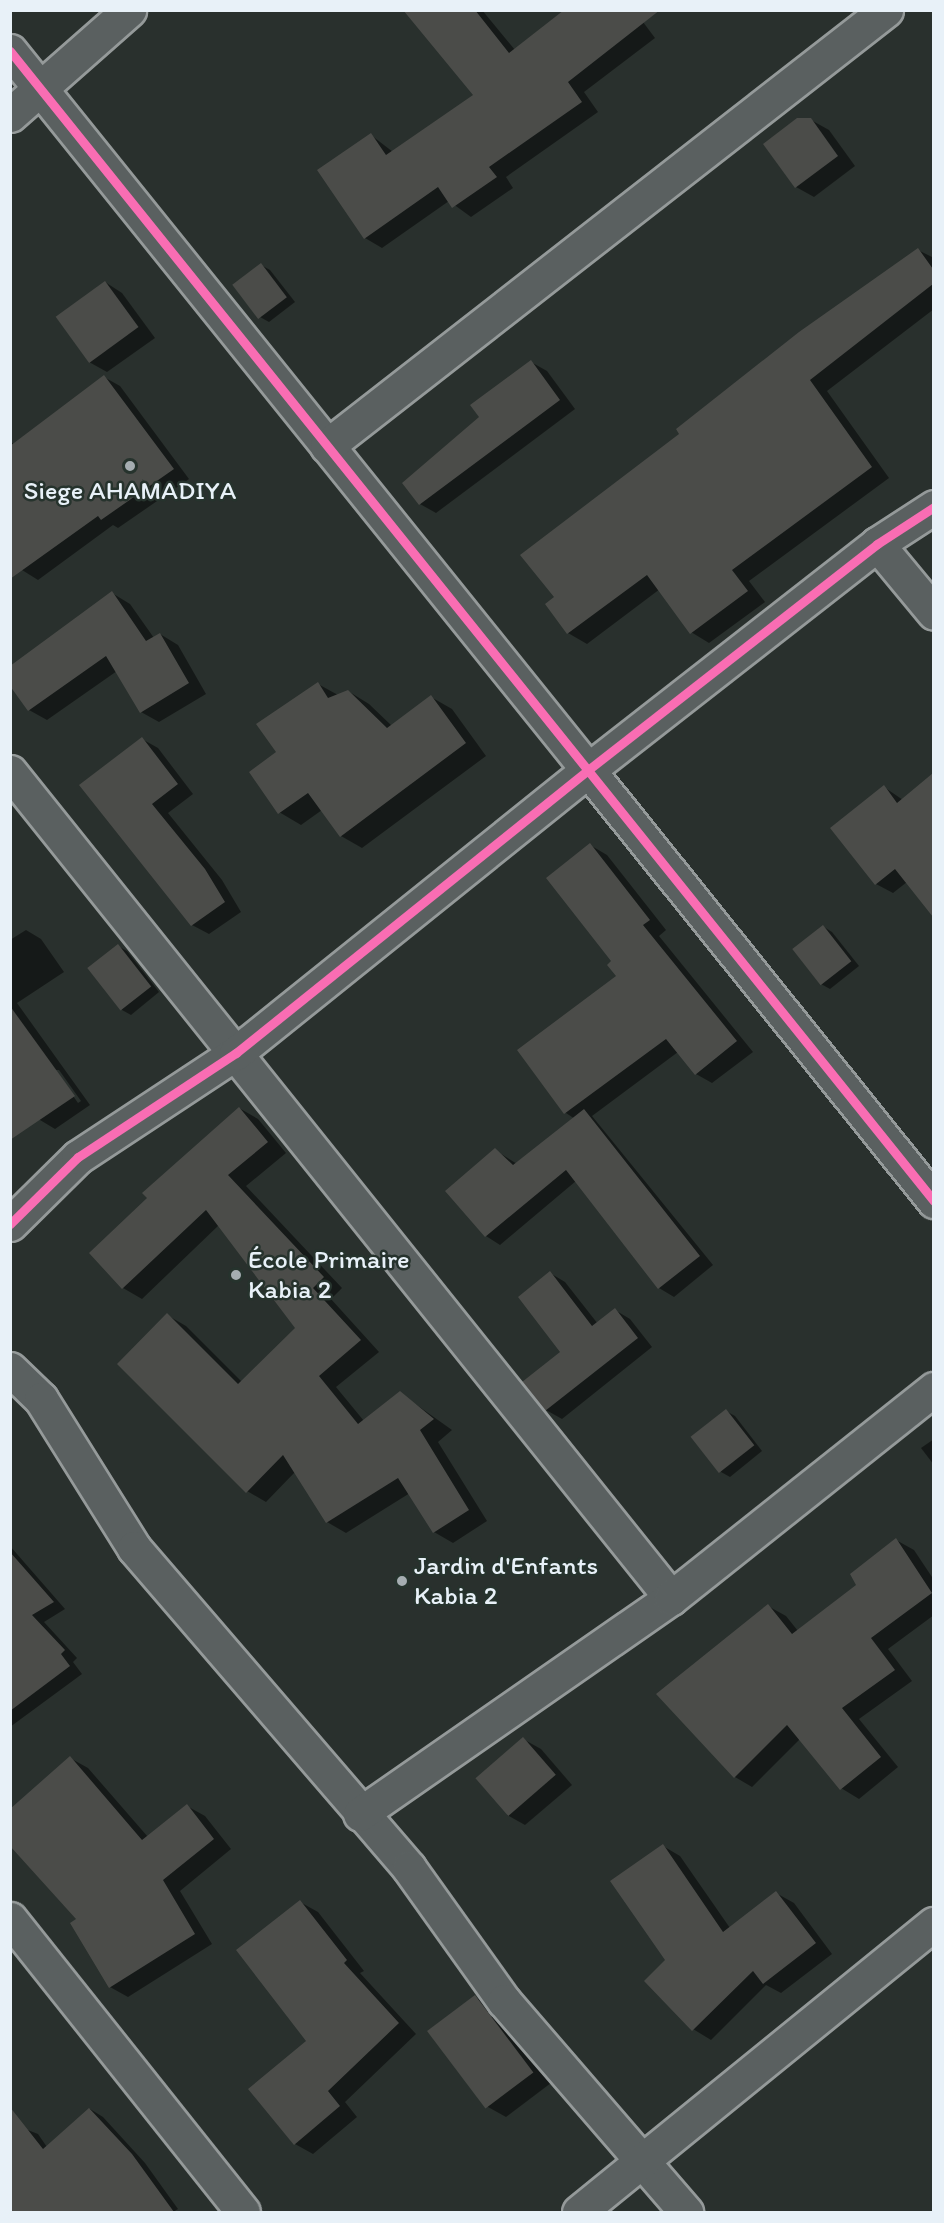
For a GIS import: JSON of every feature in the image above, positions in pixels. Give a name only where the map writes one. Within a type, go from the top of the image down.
[{"type":"street","points":[[10,115],[129,10]]},
{"type":"street","points":[[327,446],[886,10]]},
{"type":"street","points":[[10,51],[933,1201]]},
{"type":"street","points":[[10,1224],[78,1157],[236,1053],[588,770],[877,544],[933,507]]},
{"type":"street","points":[[877,544],[933,613]]},
{"type":"street","points":[[10,772],[671,1598]]},
{"type":"street","points":[[10,1369],[42,1399],[134,1548],[360,1815],[409,1868],[504,2001],[686,2212]]},
{"type":"street","points":[[360,1815],[671,1598],[933,1389]]},
{"type":"street","points":[[10,1919],[243,2212]]},
{"type":"street","points":[[579,2212],[933,1924]]},
{"type":"building","points":[[403,10],[475,10],[509,53],[564,10],[660,10],[568,82],[582,102],[489,167],[497,177],[452,208],[438,187],[364,239],[317,170],[371,133],[386,155],[473,95]]},
{"type":"building","points":[[797,118],[811,118],[838,156],[795,188],[763,144]]},
{"type":"building","points":[[918,248],[933,269],[933,284],[810,380],[872,467],[732,570],[748,591],[690,634],[647,575],[567,634],[545,604],[554,597],[520,555],[679,434],[676,429],[799,332]]},
{"type":"building","points":[[261,263],[287,297],[258,319],[232,285]]},
{"type":"building","points":[[105,281],[139,327],[89,363],[56,317]]},
{"type":"building","points":[[531,360],[560,400],[419,505],[402,483],[479,417],[470,405]]},
{"type":"building","points":[[104,375],[174,469],[101,520],[98,516],[10,579],[10,446]]},
{"type":"building","points":[[112,591],[146,641],[160,633],[189,683],[140,713],[106,656],[28,711],[10,686],[10,666]]},
{"type":"building","points":[[318,682],[328,698],[348,690],[387,728],[431,695],[466,743],[340,837],[308,793],[278,814],[249,772],[276,752],[256,724]]},
{"type":"building","points":[[142,737],[178,784],[152,804],[205,869],[225,902],[191,926],[79,785]]},
{"type":"building","points":[[933,773],[933,917],[895,869],[875,885],[830,828],[884,785],[897,803]]},
{"type":"building","points":[[590,843],[650,920],[643,925],[737,1041],[695,1075],[666,1039],[564,1114],[517,1050],[616,976],[607,965],[611,961],[546,878]]},
{"type":"building","points":[[823,925],[851,961],[821,985],[792,949]]},
{"type":"building","points":[[118,944],[151,987],[121,1011],[87,968]]},
{"type":"building","points":[[10,1006],[75,1096],[10,1140]]},
{"type":"building","points":[[239,1107],[268,1142],[228,1175],[324,1277],[313,1288],[361,1340],[319,1376],[358,1424],[400,1391],[434,1419],[420,1430],[469,1510],[433,1533],[398,1478],[326,1523],[283,1455],[246,1493],[117,1364],[167,1313],[238,1384],[295,1328],[206,1210],[122,1289],[89,1253],[147,1198],[142,1193]]},
{"type":"building","points":[[584,1109],[700,1256],[658,1289],[566,1170],[485,1237],[445,1191],[495,1148],[513,1165]]},
{"type":"building","points":[[550,1271],[592,1326],[615,1308],[638,1338],[545,1411],[522,1382],[560,1352],[518,1297]]},
{"type":"building","points":[[726,1409],[754,1445],[719,1473],[691,1437]]},
{"type":"building","points":[[896,1538],[932,1593],[871,1638],[895,1670],[842,1708],[881,1757],[840,1790],[787,1725],[734,1778],[656,1694],[768,1604],[792,1634],[856,1585],[850,1574]]},
{"type":"building","points":[[10,1552],[54,1602],[32,1615],[65,1650],[61,1654],[70,1666],[10,1711]]},
{"type":"building","points":[[523,1737],[556,1775],[508,1816],[475,1778]]},
{"type":"building","points":[[70,1756],[142,1840],[187,1804],[214,1839],[163,1880],[195,1934],[109,1988],[70,1923],[76,1919],[10,1846],[10,1809]]},
{"type":"building","points":[[663,1844],[723,1932],[776,1891],[816,1943],[763,1984],[753,1971],[692,2031],[644,1981],[665,1960],[610,1881]]},
{"type":"building","points":[[300,1900],[347,1960],[344,1963],[399,2023],[328,2091],[340,2106],[294,2145],[248,2089],[306,2041],[236,1950]]},
{"type":"building","points":[[475,1995],[533,2072],[485,2109],[427,2031]]},
{"type":"building","points":[[10,2107],[43,2149],[89,2108],[132,2154],[174,2212],[10,2212]]},
{"type":"cycle path","points":[[10,51],[934,1201]]},
{"type":"cycle path","points":[[10,1224],[78,1157],[236,1053],[588,770],[877,544],[934,507]]},
{"type":"place","name":"Siege AHAMADIYA","points":[[130,466]]},
{"type":"place","name":"École Primaire Kabia 2","points":[[236,1275]]},
{"type":"place","name":"Jardin d'Enfants Kabia 2","points":[[402,1581]]}]
